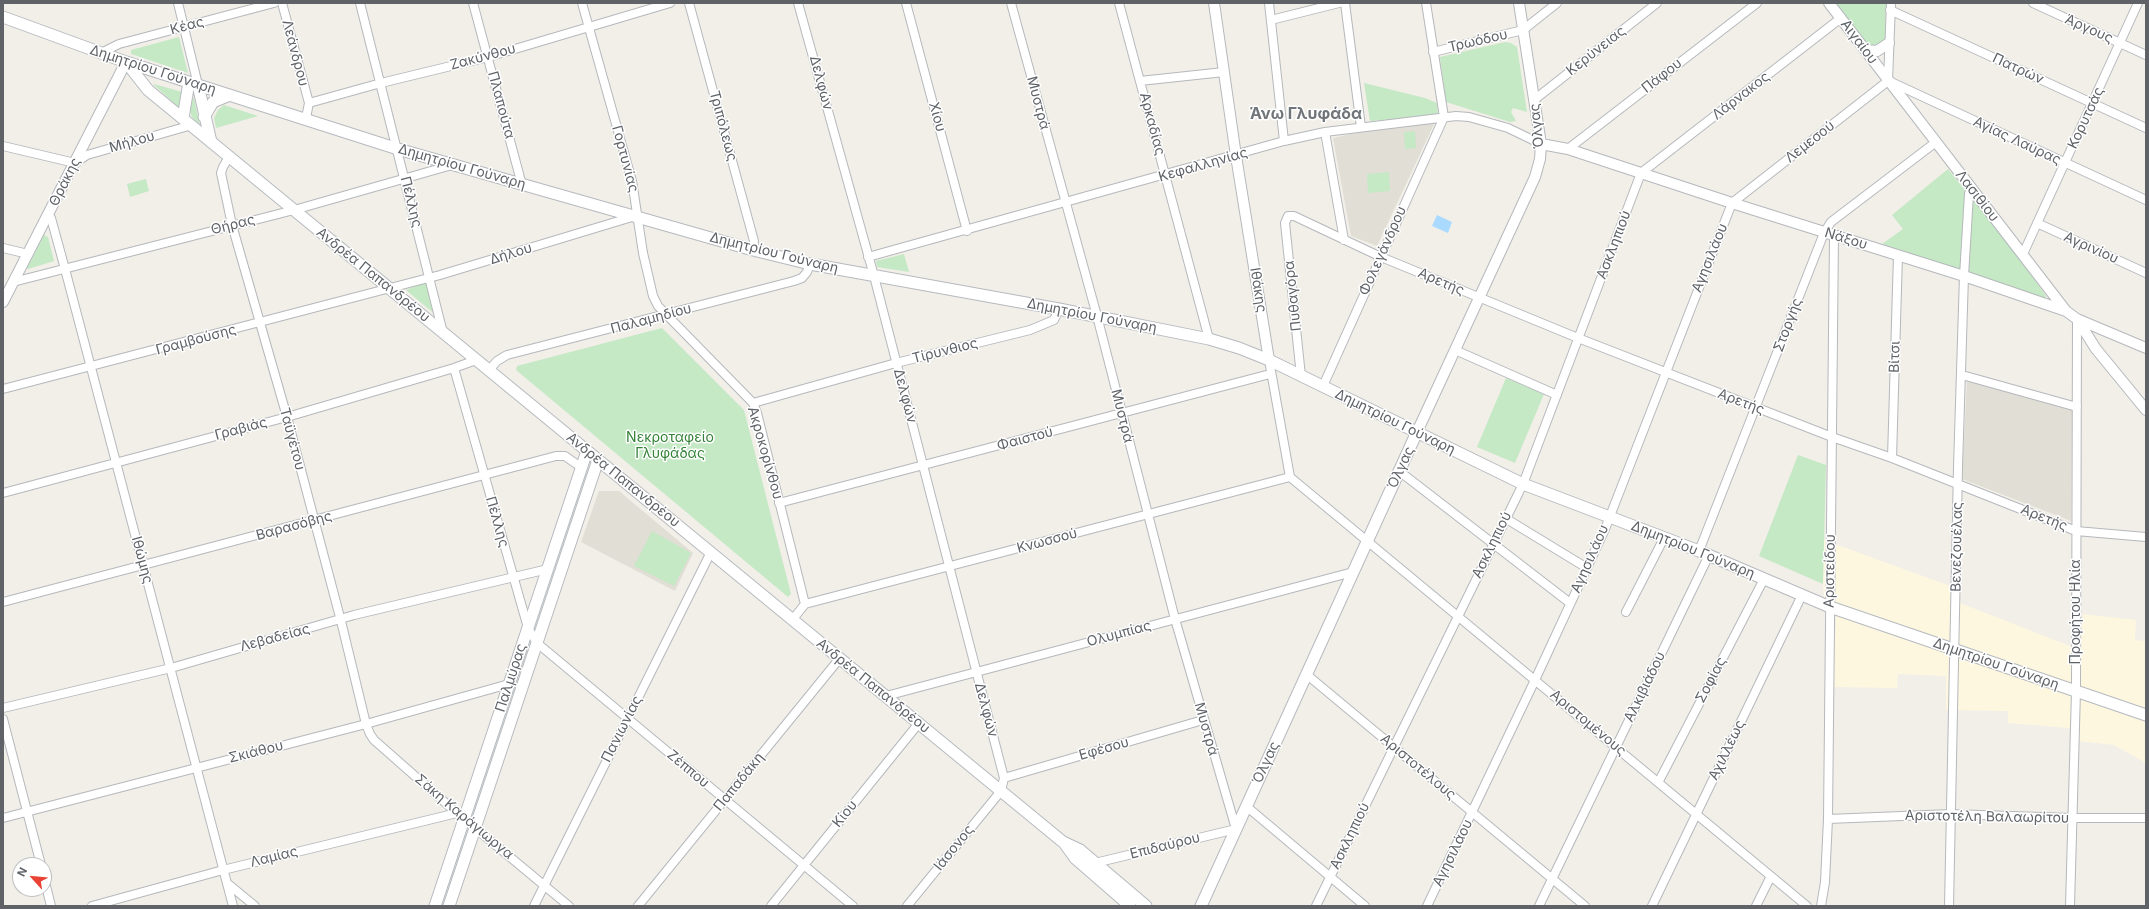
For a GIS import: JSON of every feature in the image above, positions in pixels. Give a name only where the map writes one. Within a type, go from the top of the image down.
[{"type":"main road","name":"Δημητρίου Γούναρη","points":[[3,17],[126,62],[306,118],[398,149],[753,250],[810,264],[1059,308],[1209,338],[1269,360],[1524,484],[1704,553],[1830,607],[2146,715]]},
{"type":"main road","name":"Ανδρέα Παπανδρέου","points":[[126,62],[148,90],[1063,842],[1075,858],[1130,906]]},
{"type":"main road","points":[[193,84],[211,142]]},
{"type":"main road","points":[[187,122],[193,84]]},
{"type":"main road","points":[[204,117],[213,102],[230,95]]},
{"type":"main road","name":"Όλγας","points":[[1203,903],[1417,432]]},
{"type":"main road","name":"Παλμύρας","points":[[435,906],[461,815],[509,684],[587,451]]},
{"type":"main road","name":"Παλμύρας","points":[[449,906],[598,460]]},
{"type":"main road","name":"Ανδρέα Παπανδρέου","points":[[1063,842],[1080,850],[1146,906]]},
{"type":"street","points":[[178,3],[184,26],[193,84]]},
{"type":"street","name":"Κέας","points":[[101,53],[119,44],[274,3]]},
{"type":"street","name":"Λεάνδρου","points":[[282,3],[309,103]]},
{"type":"street","name":"Πέλλης","points":[[360,3],[398,149],[443,333]]},
{"type":"street","name":"Πλαπούτα","points":[[473,3],[522,185]]},
{"type":"street","name":"Γορτυνίας","points":[[582,3],[632,182],[635,217],[653,296],[658,306],[665,314]]},
{"type":"street","name":"Ζακύνθου","points":[[309,103],[381,83],[488,57],[588,26],[670,3]]},
{"type":"street","name":"Τριπόλεως","points":[[689,3],[754,241],[753,250]]},
{"type":"street","name":"Δελφών","points":[[798,3],[874,276],[924,466],[948,566],[1004,778],[1001,791]]},
{"type":"street","name":"Χίου","points":[[906,3],[967,231]]},
{"type":"street","name":"Μυστρά","points":[[1011,3],[1064,202],[1097,316],[1175,619],[1203,720],[1236,829]]},
{"type":"street","name":"Αρκαδίας","points":[[1119,3],[1209,338]]},
{"type":"street","name":"Ιθάκης","points":[[1214,3],[1270,374],[1290,477]]},
{"type":"street","points":[[1269,3],[1284,142]]},
{"type":"street","points":[[1271,20],[1339,3]]},
{"type":"street","points":[[1345,3],[1361,127]]},
{"type":"street","points":[[1426,3],[1444,116]]},
{"type":"street","name":"Όλγας","points":[[1417,432],[1535,177],[1540,159],[1541,144],[1519,3]]},
{"type":"street","points":[[1523,30],[1557,3]]},
{"type":"street","name":"Κερύνειας","points":[[1534,100],[1657,3]]},
{"type":"street","name":"Πάφου","points":[[1568,149],[1757,3]]},
{"type":"street","name":"Αιγαίου","points":[[1830,3],[1888,81]]},
{"type":"street","name":"Άργους","points":[[2032,3],[2146,55]]},
{"type":"street","name":"Κορυτσάς","points":[[2023,254],[2138,3]]},
{"type":"street","points":[[1888,81],[1891,6]]},
{"type":"street","name":"Πατρών","points":[[1891,6],[2092,104],[2146,128]]},
{"type":"street","name":"Λάρνακος","points":[[1642,173],[1841,18]]},
{"type":"street","name":"Τρωόδου","points":[[1434,52],[1523,30]]},
{"type":"street","points":[[1866,50],[1877,51],[1889,43]]},
{"type":"street","name":"Θράκης","points":[[3,302],[126,62]]},
{"type":"street","points":[[1140,81],[1224,72]]},
{"type":"street","name":"Λασιθίου","points":[[1888,81],[2066,311]]},
{"type":"street","name":"Αγίας Λαύρας","points":[[1888,81],[2146,200]]},
{"type":"street","name":"Λεμεσού","points":[[1732,203],[1888,81]]},
{"type":"street","points":[[306,118],[309,103]]},
{"type":"street","name":"Κεφαλληνίας","points":[[868,257],[967,231],[1064,202],[1166,176],[1324,132],[1444,116],[1469,117],[1508,128],[1541,144]]},
{"type":"street","name":"Φολεγάνδρου","points":[[1322,386],[1444,116]]},
{"type":"street","name":"Μήλου","points":[[74,163],[87,155],[187,122]]},
{"type":"street","points":[[1324,132],[1344,240]]},
{"type":"street","name":"Στοργής","points":[[1704,553],[1756,408],[1824,233],[1831,222],[1936,142]]},
{"type":"street","name":"Νάξου","points":[[1541,144],[1568,149],[1824,233],[1964,276],[2066,311],[2077,319],[2146,348]]},
{"type":"street","points":[[3,146],[74,163]]},
{"type":"street","name":"Ταϋγέτου","points":[[229,157],[221,173],[232,225],[259,324],[287,417],[313,521],[341,621],[366,724]]},
{"type":"street","name":"Θήρας","points":[[13,282],[294,210],[453,165]]},
{"type":"street","name":"Ασκληπιού","points":[[1316,906],[1505,518],[1524,484],[1578,338],[1642,173]]},
{"type":"street","name":"Βενεζουέλας","points":[[1949,906],[1964,276],[1969,194],[1971,188]]},
{"type":"street","name":"Αγησιλάου","points":[[1427,906],[1587,568],[1609,516],[1732,203]]},
{"type":"street","name":"Ιθώμης","points":[[48,215],[51,218],[65,269],[90,368],[171,668],[195,768],[233,906]]},
{"type":"street","name":"Αρετής","points":[[1286,217],[1294,216],[1381,257],[1578,338],[1756,408],[1959,484],[2076,532],[2146,537]]},
{"type":"street","name":"Δήλου","points":[[389,288],[635,217]]},
{"type":"street","name":"Πυθαγόρα","points":[[1286,217],[1285,224],[1301,376]]},
{"type":"street","name":"Αγρινίου","points":[[2037,223],[2146,273]]},
{"type":"street","name":"Αριστείδου","points":[[1821,906],[1825,882],[1828,819],[1834,236]]},
{"type":"street","points":[[3,248],[28,254]]},
{"type":"street","name":"Βίτσι","points":[[1892,458],[1898,255]]},
{"type":"street","name":"Παλαμηδίου","points":[[489,370],[497,361],[508,355],[794,281],[802,278],[807,272],[810,264]]},
{"type":"street","name":"Γραμβούσης","points":[[3,389],[259,324],[389,288]]},
{"type":"street","name":"Τίρυνθιος","points":[[753,403],[1049,324],[1057,316],[1059,308]]},
{"type":"street","name":"Ακροκορίνθου","points":[[665,314],[753,403],[805,604]]},
{"type":"street","points":[[2077,319],[2096,348],[2146,410]]},
{"type":"street","name":"Προφήτου Ηλία","points":[[2070,906],[2076,691],[2077,319]]},
{"type":"street","points":[[1455,350],[1557,395]]},
{"type":"street","name":"Γραβιάς","points":[[3,492],[287,417],[454,368],[476,360]]},
{"type":"street","name":"Πέλλης","points":[[454,368],[528,628]]},
{"type":"street","name":"Φαιστού","points":[[779,503],[1270,374]]},
{"type":"street","points":[[1962,375],[2076,407]]},
{"type":"street","name":"Βαρασόβης","points":[[3,602],[556,456],[566,456],[582,468]]},
{"type":"street","points":[[1399,471],[1492,545],[1570,603]]},
{"type":"street","points":[[1290,477],[1368,541]]},
{"type":"street","name":"Κνωσσού","points":[[805,604],[1290,477]]},
{"type":"street","points":[[1505,518],[1587,568]]},
{"type":"street","points":[[1626,612],[1664,538]]},
{"type":"street","name":"Αριστομένους","points":[[1368,541],[1697,812],[1770,876],[1808,906]]},
{"type":"street","name":"Πανιωνίας","points":[[534,906],[711,552]]},
{"type":"street","name":"Αλκιβιάδου","points":[[1539,906],[1616,746],[1704,553]]},
{"type":"street","name":"Λεβαδείας","points":[[3,708],[171,668],[341,621],[354,616],[512,576],[548,569]]},
{"type":"street","name":"Ολυμπίας","points":[[886,696],[1353,572]]},
{"type":"street","name":"Σοφίας","points":[[1659,781],[1764,578]]},
{"type":"street","name":"Αχιλλέως","points":[[1652,906],[1802,595]]},
{"type":"street","points":[[793,620],[805,604]]},
{"type":"street","name":"Ζέππου","points":[[528,628],[537,643],[853,906]]},
{"type":"street","name":"Παπαδάκη","points":[[638,906],[840,658]]},
{"type":"street","name":"Αριστοτέλους","points":[[1306,674],[1585,906]]},
{"type":"street","name":"Σκιάθου","points":[[3,818],[366,724],[509,684]]},
{"type":"street","points":[[3,719],[39,857]]},
{"type":"street","name":"Εφέσου","points":[[1004,778],[1203,720]]},
{"type":"street","name":"Κίου","points":[[771,906],[918,723]]},
{"type":"street","name":"Σάκη Καράγιωργα","points":[[366,724],[374,740],[569,906]]},
{"type":"street","name":"Ιάσονος","points":[[907,906],[1001,791]]},
{"type":"street","points":[[1246,806],[1365,906]]},
{"type":"street","name":"Αριστοτέλη Βαλαωρίτου","points":[[1828,819],[1951,814],[2072,818],[2146,818]]},
{"type":"street","name":"Λαμίας","points":[[92,906],[223,870],[461,815]]},
{"type":"street","name":"Επιδαύρου","points":[[1095,863],[1236,829]]},
{"type":"street","points":[[1756,906],[1770,876]]},
{"type":"street","points":[[227,883],[255,906]]},
{"type":"shaded area","points":[[1435,122],[1377,246],[1351,236],[1333,138],[1359,132]]},
{"type":"shaded area","points":[[1967,381],[2072,409],[2071,521],[1962,479]]},
{"type":"shaded area","points":[[599,491],[619,491],[693,553],[675,591],[581,542]]},
{"type":"shaded area","points":[[1824,540],[1950,586],[1950,599],[2080,650],[2083,614],[2136,620],[2135,640],[2146,641],[2146,763],[2114,745],[2079,741],[2080,729],[2008,723],[2008,711],[1946,710],[1946,676],[1898,674],[1897,688],[1833,687],[1836,616],[1825,611],[1823,584]]},
{"type":"green space","points":[[1833,3],[1886,3],[1885,43],[1866,46]]},
{"type":"green space","points":[[179,37],[188,73],[131,54],[131,50]]},
{"type":"green space","points":[[1505,42],[1511,43],[1517,47],[1527,112],[1513,108],[1511,112],[1516,121],[1510,122],[1446,102],[1440,57]]},
{"type":"green space","points":[[1364,83],[1425,98],[1437,103],[1438,116],[1370,121]]},
{"type":"green space","points":[[154,85],[182,92],[179,108]]},
{"type":"green space","points":[[193,98],[200,126],[192,117],[190,112]]},
{"type":"green space","points":[[224,105],[258,116],[216,128],[214,118],[218,110]]},
{"type":"green space","points":[[1415,131],[1416,148],[1405,149],[1404,132]]},
{"type":"green space","points":[[1948,169],[2012,248],[2046,296],[2045,299],[1882,244],[1903,229],[1892,215]]},
{"type":"green space","points":[[1389,172],[1390,191],[1368,193],[1367,174]]},
{"type":"green space","points":[[146,179],[149,191],[130,197],[127,184]]},
{"type":"green space","points":[[44,235],[48,237],[54,261],[28,269],[27,268]]},
{"type":"green space","points":[[904,254],[909,272],[877,267],[876,261]]},
{"type":"green space","points":[[431,280],[437,316],[406,290]]},
{"type":"green space","name":"Νεκροταφείο Γλυφάδας","points":[[662,328],[744,410],[791,594],[788,597],[516,370],[517,366]]},
{"type":"green space","points":[[1506,378],[1544,394],[1515,463],[1477,447]]},
{"type":"green space","points":[[1798,455],[1826,465],[1823,584],[1759,556]]},
{"type":"green space","points":[[652,531],[691,553],[674,586],[634,566]]},
{"type":"water","points":[[1437,215],[1452,222],[1448,233],[1432,226]]},
{"type":"district","name":"Άνω Γλυφάδα","points":[[1306,114]]}]
